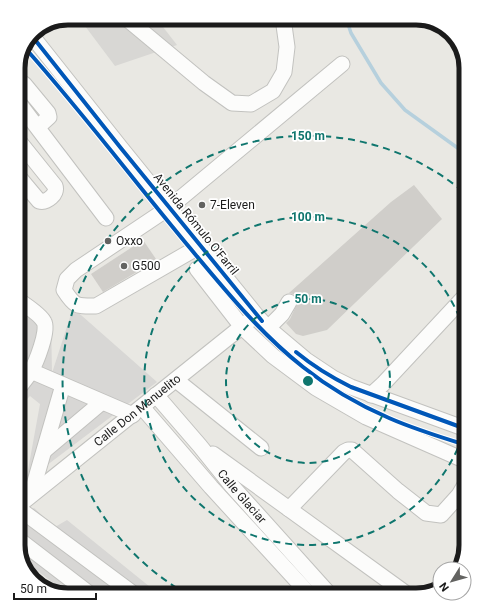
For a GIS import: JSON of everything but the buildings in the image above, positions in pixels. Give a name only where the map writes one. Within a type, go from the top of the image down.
[{"type":"street","points":[[134,25],[204,83],[232,103],[251,104],[272,91],[284,72],[287,47],[284,25]]},
{"type":"street","name":"Avenida Rómulo O'Farril","points":[[36,40],[200,246],[268,328],[306,360],[333,378],[371,395],[459,426]]},
{"type":"street","points":[[200,246],[96,306],[79,306],[70,300],[64,290],[67,279],[76,270],[170,207],[342,64]]},
{"type":"street","points":[[25,85],[48,113],[49,117],[47,120],[38,126]]},
{"type":"street","points":[[25,110],[106,218]]},
{"type":"street","points":[[25,149],[56,189],[55,193],[42,202],[39,201],[25,184]]},
{"type":"street","points":[[197,269],[242,327],[273,356],[316,388],[366,417],[459,458]]},
{"type":"street","points":[[268,328],[282,314],[289,302]]},
{"type":"street","points":[[371,395],[459,302]]},
{"type":"street","points":[[25,305],[40,317],[46,327],[38,355],[31,371],[25,379]]},
{"type":"street","name":"Calle Don Manuelito","points":[[25,501],[242,327],[256,314]]},
{"type":"street","points":[[31,371],[102,402],[137,411]]},
{"type":"street","points":[[176,380],[261,448]]},
{"type":"street","points":[[31,495],[63,385]]},
{"type":"street","name":"Calle Glaciar","points":[[156,396],[200,446],[232,486],[324,588]]},
{"type":"street","points":[[44,450],[102,402]]},
{"type":"street","name":"Calle Glaciar","points":[[137,411],[304,588]]},
{"type":"street","points":[[200,446],[398,588]]},
{"type":"street","points":[[289,509],[344,452],[348,450],[352,450],[398,491],[426,513],[441,515],[459,494]]},
{"type":"street","points":[[25,512],[125,588]]},
{"type":"street","points":[[60,570],[63,541]]},
{"type":"street","points":[[25,545],[82,588]]},
{"type":"shaded area","points":[[84,25],[161,25],[177,45],[115,66]]},
{"type":"shaded area","points":[[54,27],[40,38],[39,37],[44,32]]},
{"type":"shaded area","points":[[25,298],[51,319],[52,373],[73,308],[157,382],[26,481],[40,404],[30,396],[25,401]]},
{"type":"shaded area","points":[[34,508],[55,527],[67,520],[151,588],[59,587],[30,565],[28,561],[25,550],[25,515]]},
{"type":"waterway","points":[[348,25],[351,33],[381,83],[405,110],[459,149]]},
{"type":"cycle path","points":[[36,40],[262,321]]},
{"type":"cycle path","points":[[28,52],[68,98],[216,280],[287,354],[323,382],[366,407],[408,426],[459,443]]},
{"type":"cycle path","points":[[296,352],[322,371],[351,387],[459,426]]},
{"type":"place","name":"7-Eleven","points":[[202,205]]},
{"type":"place","name":"Oxxo","points":[[108,241]]},
{"type":"place","name":"G500","points":[[124,266]]}]
